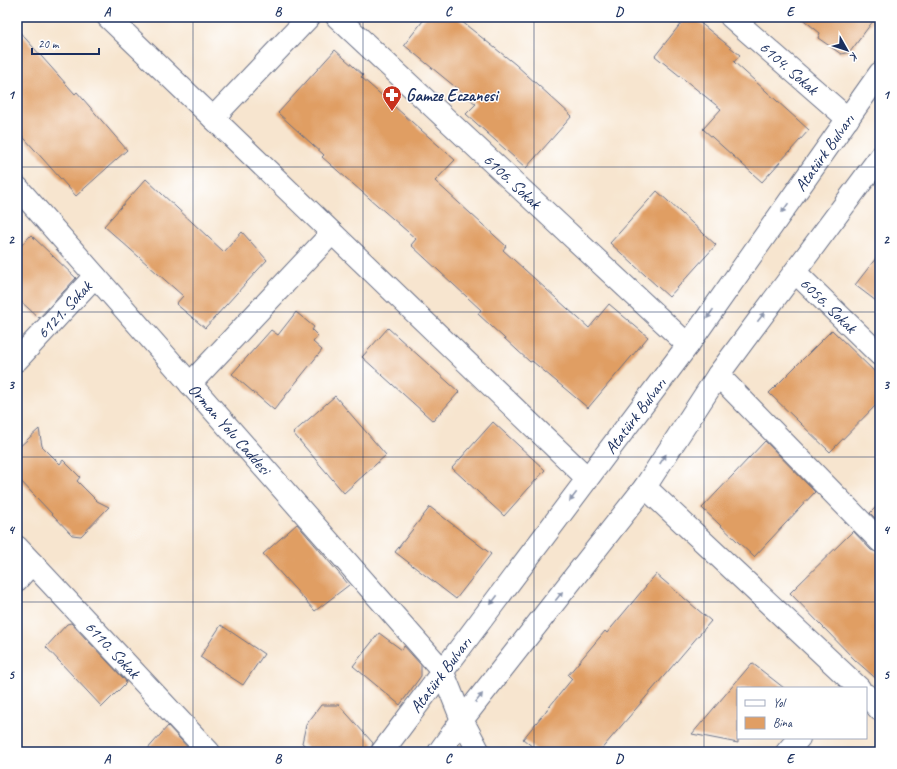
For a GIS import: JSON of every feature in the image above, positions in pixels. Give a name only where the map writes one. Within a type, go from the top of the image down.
[{"type":"street","points":[[108,17],[587,478]]},
{"type":"street","points":[[213,118],[309,17]]},
{"type":"street","name":"6106. Sokak","points":[[337,17],[688,345]]},
{"type":"street","name":"6104. Sokak","points":[[731,17],[848,119]]},
{"type":"street","name":"Atatürk Bulvarı","points":[[382,752],[442,670],[688,345],[880,73]]},
{"type":"street","points":[[439,752],[462,720],[646,486],[718,375],[880,157]]},
{"type":"street","name":"Orman Yolu Caddesi","points":[[17,187],[442,670],[462,720],[478,752]]},
{"type":"street","points":[[190,384],[332,233]]},
{"type":"street","name":"6056. Sokak","points":[[794,272],[880,355]]},
{"type":"street","name":"6121. Sokak","points":[[17,360],[95,276]]},
{"type":"street","points":[[718,375],[880,541]]},
{"type":"street","points":[[646,486],[849,685]]},
{"type":"street","name":"6110. Sokak","points":[[17,547],[209,752]]},
{"type":"street","points":[[17,580],[32,563]]},
{"type":"street","points":[[867,697],[880,710]]},
{"type":"street","points":[[788,752],[798,739]]},
{"type":"building","points":[[426,17],[456,17],[515,64],[572,116],[526,168],[466,114],[476,104],[404,45]]},
{"type":"building","points":[[686,17],[693,17],[740,55],[734,62],[809,130],[762,182],[703,129],[721,109],[655,56]]},
{"type":"building","points":[[800,17],[876,17],[850,52],[841,54],[818,38],[820,33]]},
{"type":"building","points":[[17,29],[75,94],[77,92],[127,150],[76,196],[17,130]]},
{"type":"building","points":[[335,50],[363,75],[361,77],[455,160],[435,181],[506,246],[503,250],[589,328],[609,304],[648,337],[588,408],[532,361],[530,362],[478,314],[481,310],[411,245],[416,239],[322,157],[324,155],[278,113]]},
{"type":"building","points":[[146,179],[224,252],[242,232],[267,260],[205,328],[176,304],[183,296],[104,226]]},
{"type":"building","points":[[657,191],[716,245],[669,297],[610,243]]},
{"type":"building","points":[[31,235],[76,278],[39,318],[17,298],[17,250]]},
{"type":"building","points":[[880,253],[880,304],[855,285]]},
{"type":"building","points":[[296,312],[314,327],[312,330],[318,336],[313,342],[322,350],[274,410],[232,374],[271,330],[278,335]]},
{"type":"building","points":[[388,328],[459,392],[433,421],[362,357]]},
{"type":"building","points":[[832,330],[880,377],[880,401],[830,452],[769,393]]},
{"type":"building","points":[[335,396],[386,455],[344,493],[293,433]]},
{"type":"building","points":[[493,422],[545,470],[504,516],[452,468]]},
{"type":"building","points":[[39,429],[42,446],[60,464],[63,460],[80,477],[77,481],[97,501],[109,507],[81,536],[72,535],[17,477],[17,449]]},
{"type":"building","points":[[765,441],[815,492],[754,557],[702,508]]},
{"type":"building","points":[[880,503],[880,523],[870,513]]},
{"type":"building","points":[[430,507],[491,554],[456,599],[395,552]]},
{"type":"building","points":[[297,524],[349,585],[315,611],[263,554]]},
{"type":"building","points":[[853,531],[871,550],[880,553],[880,682],[855,660],[790,593]]},
{"type":"building","points":[[656,574],[711,621],[599,752],[539,752],[523,739],[572,679],[568,675],[605,631],[607,633]]},
{"type":"building","points":[[71,623],[125,680],[126,683],[102,707],[46,647],[67,624]]},
{"type":"building","points":[[221,625],[264,654],[243,685],[200,657]]},
{"type":"building","points":[[379,633],[402,650],[404,646],[421,665],[421,676],[400,705],[353,666]]},
{"type":"building","points":[[752,663],[783,687],[737,687],[738,743],[692,734]]},
{"type":"building","points":[[321,705],[339,705],[373,743],[370,752],[312,752],[302,743],[306,725]]},
{"type":"building","points":[[168,726],[192,752],[145,752]]},
{"type":"place","name":"Gamze Eczanesi","points":[[392,112]]}]
